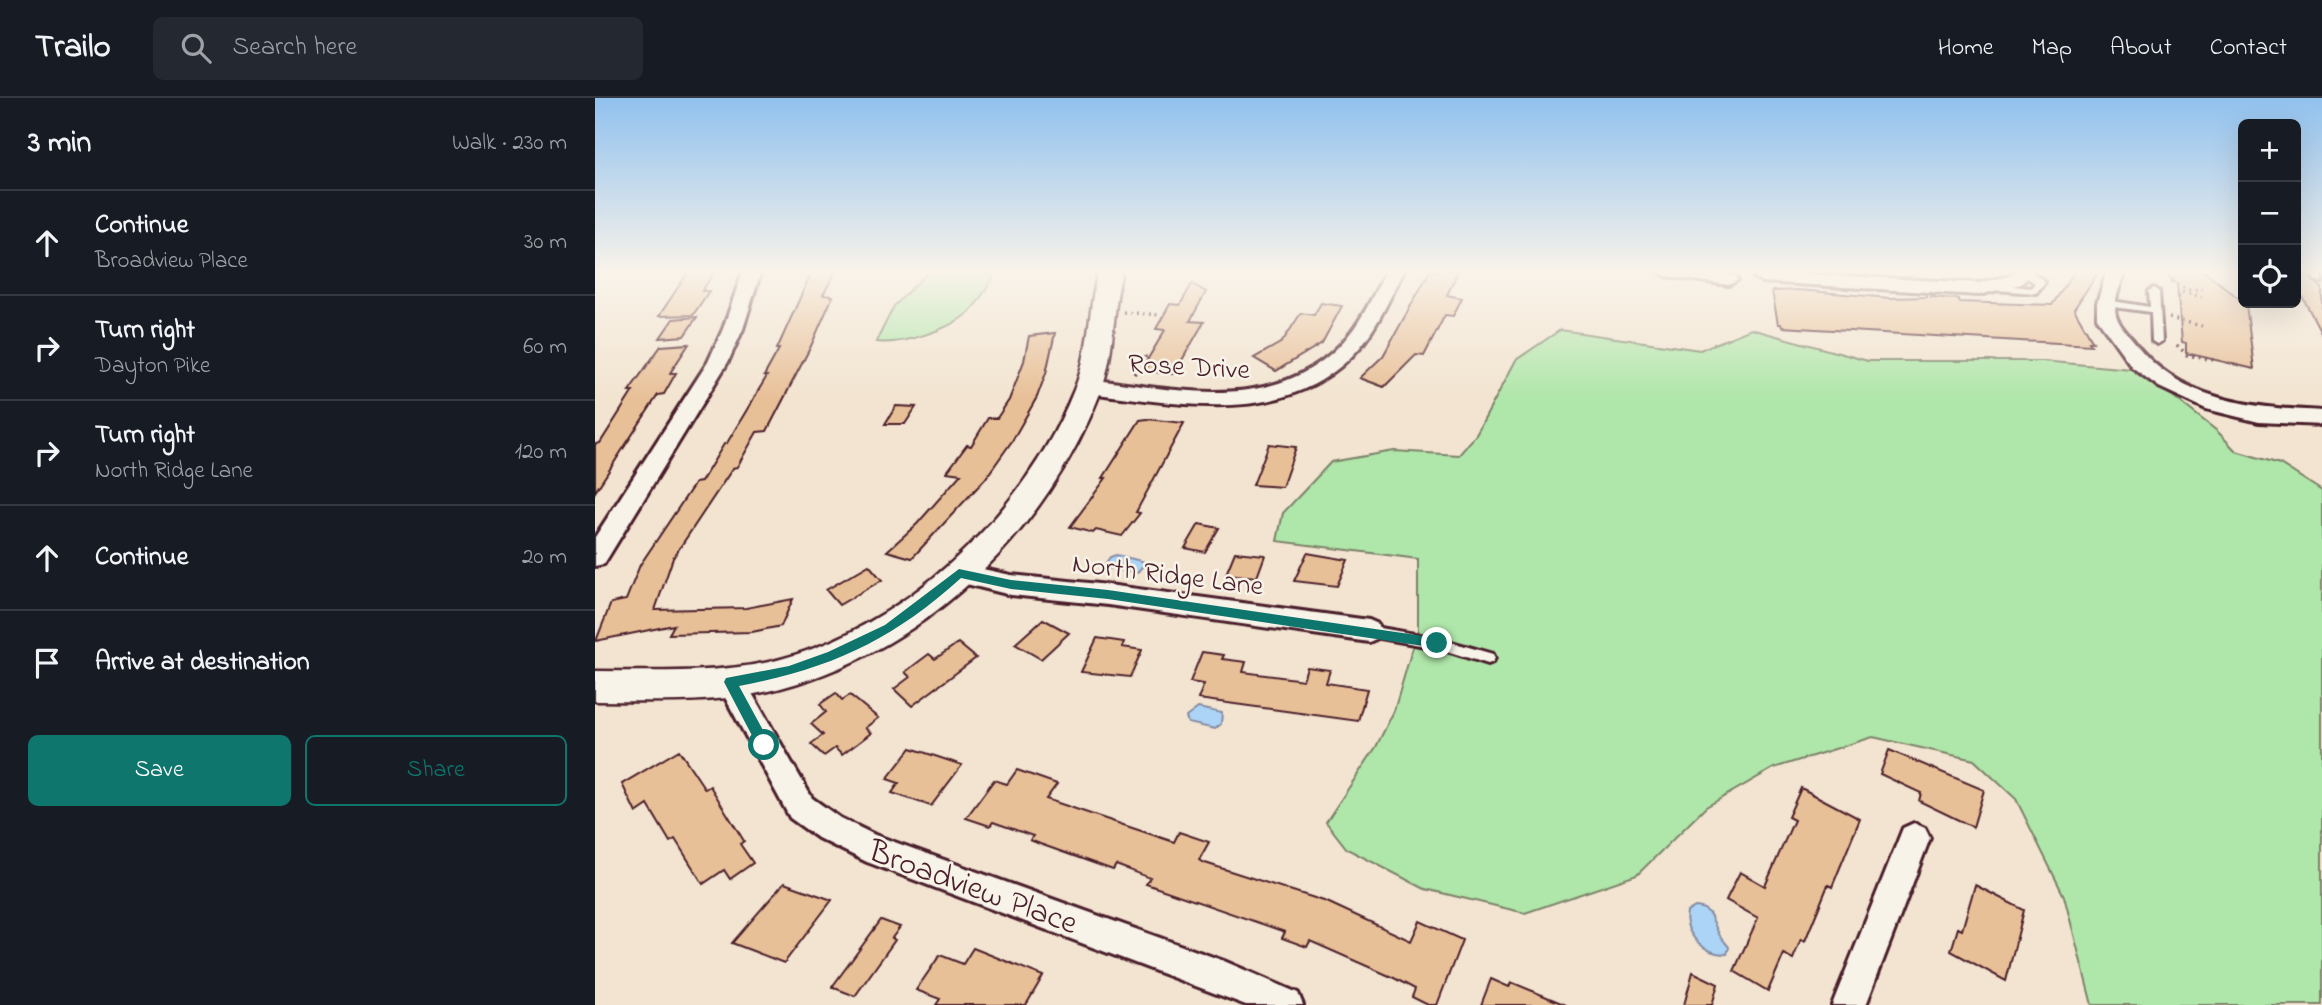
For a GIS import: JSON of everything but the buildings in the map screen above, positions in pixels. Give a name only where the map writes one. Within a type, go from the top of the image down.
[{"type":"street","points":[[595,557],[718,362],[738,313]]},
{"type":"street","points":[[595,686],[731,682],[789,671],[889,629],[927,602],[1000,531],[1038,485],[1067,438],[1089,386],[1104,313]]},
{"type":"street","name":"Rose Drive","points":[[1089,386],[1254,399],[1295,388],[1327,368],[1354,341],[1370,313]]},
{"type":"street","points":[[2107,313],[2107,318],[2139,363],[2166,382],[2213,404],[2236,411],[2259,415],[2322,418]]},
{"type":"street","name":"North Ridge Lane","points":[[959,573],[1011,585],[1108,595],[1369,631]]},
{"type":"street","name":"Broadview Place","points":[[731,682],[801,807],[829,828],[867,847],[1224,978],[1286,1005]]},
{"type":"street","points":[[1849,1005],[1914,838]]},
{"type":"lane","points":[[2155,313],[2157,341]]},
{"type":"lane","points":[[1369,631],[1437,643],[1488,657]]},
{"type":"path","points":[[1137,313],[1160,315]]},
{"type":"path","points":[[2156,313],[2202,326]]},
{"type":"path","points":[[2177,345],[2187,355],[2214,360]]},
{"type":"green space","points":[[890,313],[967,313],[950,325],[912,339],[876,342]]},
{"type":"green space","points":[[1751,329],[1868,361],[2041,361],[2131,369],[2174,397],[2217,431],[2236,451],[2280,464],[2322,491],[2322,1005],[2092,1005],[2064,896],[2016,799],[1974,760],[1873,737],[1774,768],[1706,807],[1637,875],[1525,913],[1425,889],[1347,849],[1326,822],[1376,747],[1394,711],[1418,629],[1418,559],[1277,541],[1283,513],[1331,462],[1394,451],[1459,455],[1476,435],[1516,360],[1560,330],[1700,350]]},
{"type":"water","points":[[1116,555],[1146,562],[1137,573],[1103,567],[1110,557]]},
{"type":"water","points":[[1198,708],[1222,713],[1221,724],[1215,729],[1188,723],[1186,717]]},
{"type":"water","points":[[1695,907],[1710,915],[1729,947],[1727,954],[1711,951],[1697,942],[1692,935],[1686,920],[1687,912]]},
{"type":"route","points":[[764,745],[731,682],[789,671],[833,656],[889,629],[927,602],[959,573],[1011,585],[1108,595],[1437,643]]}]
